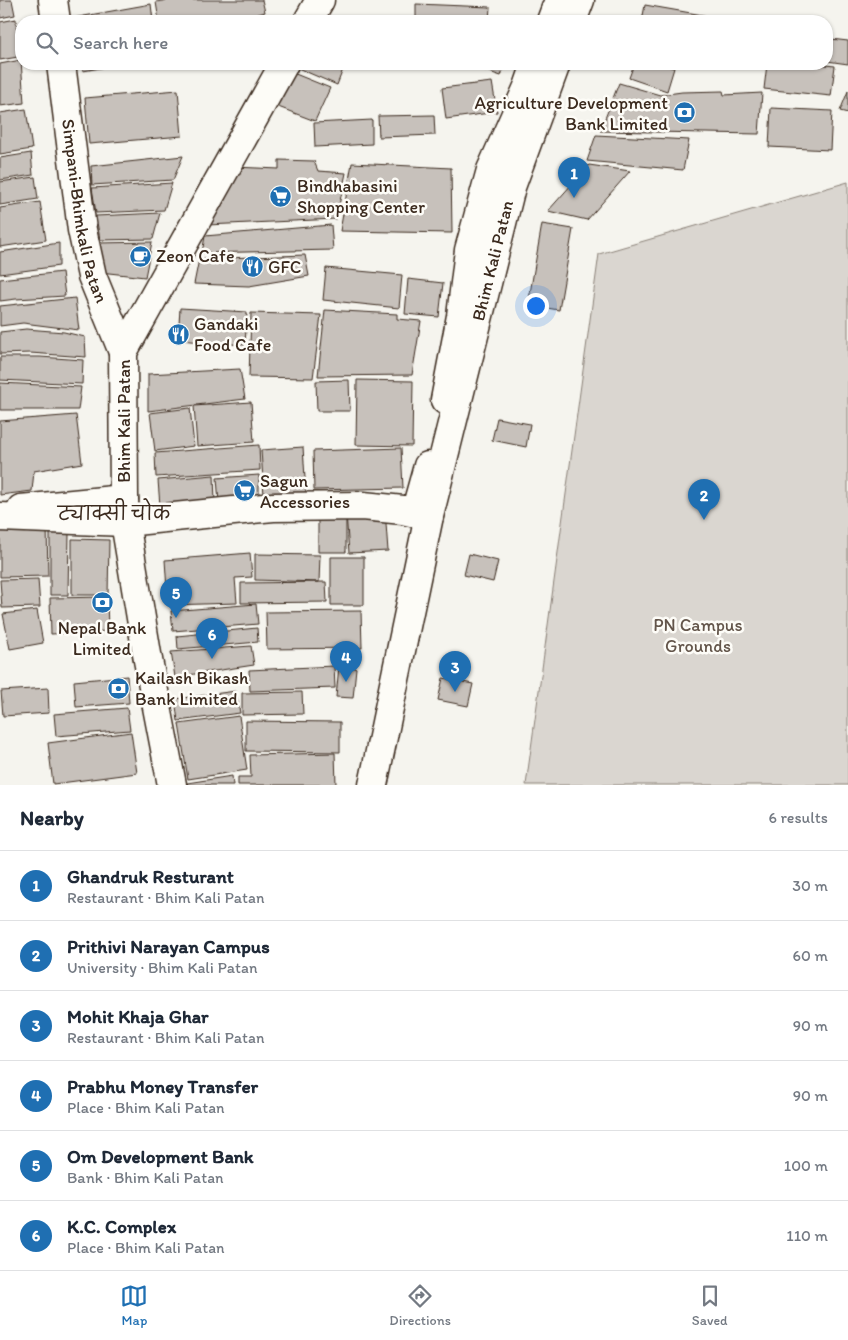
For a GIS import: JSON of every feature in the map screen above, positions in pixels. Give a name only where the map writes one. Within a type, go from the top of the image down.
[{"type":"main road","points":[[53,0],[55,15]]},
{"type":"main road","points":[[311,15],[320,0]]},
{"type":"main road","points":[[553,15],[559,0]]},
{"type":"main road","points":[[574,15],[580,0]]},
{"type":"main road","name":"Simpani-Bhimkali Patan","points":[[62,70],[76,193],[84,240],[92,276],[123,352]]},
{"type":"main road","name":"Bhim Kali Patan","points":[[172,785],[148,660],[124,511],[123,352],[281,70]]},
{"type":"main road","points":[[0,512],[363,506],[422,514],[461,316],[469,250],[491,170],[534,70]]},
{"type":"main road","name":"Bhim Kali Patan","points":[[373,785],[422,514],[511,187],[554,70]]},
{"type":"main road","points":[[0,517],[124,511]]},
{"type":"green space","name":"PN Campus Grounds","points":[[848,182],[848,785],[526,785],[599,254]]},
{"type":"building","points":[[0,0],[12,0],[15,15],[0,18]]},
{"type":"building","points":[[168,0],[262,0],[265,12],[256,15],[158,15],[156,2]]},
{"type":"building","points":[[151,4],[152,15],[90,15]]},
{"type":"building","points":[[416,4],[490,7],[489,15],[416,15]]},
{"type":"building","points":[[645,5],[702,15],[643,15]]},
{"type":"building","points":[[15,19],[15,58],[0,60],[0,22]]},
{"type":"building","points":[[833,39],[848,41],[848,64],[833,62]]},
{"type":"building","points":[[15,61],[15,70],[22,70],[24,103],[0,106],[0,64]]},
{"type":"building","points":[[833,66],[835,66],[831,96],[764,89],[766,70],[833,70]]},
{"type":"building","points":[[302,70],[343,70],[337,85]]},
{"type":"building","points":[[484,70],[503,70],[501,76]]},
{"type":"building","points":[[632,70],[673,70],[667,91],[629,78]]},
{"type":"building","points":[[288,71],[330,88],[315,121],[273,105]]},
{"type":"building","points":[[492,82],[497,112],[446,119],[442,88]]},
{"type":"building","name":"Agriculture Development Bank Limited","points":[[619,83],[660,95],[682,92],[723,91],[724,95],[762,93],[759,134],[600,131]]},
{"type":"building","points":[[178,90],[182,136],[89,144],[85,98]]},
{"type":"building","points":[[848,91],[848,113],[840,111]]},
{"type":"building","points":[[771,108],[832,111],[830,150],[769,147]]},
{"type":"building","points":[[26,109],[32,149],[0,154],[0,113]]},
{"type":"building","points":[[434,115],[435,135],[379,137],[378,116]]},
{"type":"building","points":[[372,120],[372,144],[315,147],[314,123]]},
{"type":"building","points":[[596,135],[689,140],[683,170],[587,161]]},
{"type":"building","points":[[31,153],[33,175],[0,180],[0,158]]},
{"type":"building","points":[[183,156],[173,180],[92,185],[91,166]]},
{"type":"building","name":"Bindhabasini Shopping Center","points":[[279,160],[314,161],[318,171],[346,173],[336,219],[207,225],[234,167],[279,169]]},
{"type":"building","points":[[352,163],[451,168],[452,233],[340,231]]},
{"type":"building","points":[[589,165],[630,171],[587,220],[548,211]]},
{"type":"building","points":[[35,177],[38,199],[0,205],[0,182]]},
{"type":"building","points":[[172,183],[164,210],[96,213],[92,188]]},
{"type":"building","points":[[40,202],[46,240],[0,247],[0,208]]},
{"type":"building","points":[[160,213],[153,239],[100,240],[96,216]]},
{"type":"building","points":[[542,224],[573,229],[559,310],[528,305]]},
{"type":"building","points":[[331,225],[333,250],[202,253],[205,236]]},
{"type":"building","points":[[152,242],[145,277],[100,272],[99,243]]},
{"type":"building","points":[[59,243],[59,266],[0,274],[0,252]]},
{"type":"building","name":"GFC","points":[[305,255],[309,276],[249,286],[194,284],[199,259]]},
{"type":"building","points":[[326,268],[402,275],[399,308],[323,300]]},
{"type":"building","points":[[62,272],[65,296],[0,301],[0,279]]},
{"type":"building","points":[[408,279],[443,283],[439,317],[405,314]]},
{"type":"building","points":[[75,298],[79,330],[23,323],[0,326],[0,306]]},
{"type":"building","points":[[180,308],[247,312],[245,345],[178,340]]},
{"type":"building","points":[[325,310],[397,314],[397,319],[421,321],[412,375],[318,376]]},
{"type":"building","points":[[251,313],[321,315],[313,378],[249,377]]},
{"type":"building","points":[[26,329],[64,332],[85,337],[86,357],[30,353],[0,354],[0,332]]},
{"type":"building","points":[[0,357],[83,360],[82,384],[0,380]]},
{"type":"building","points":[[240,369],[245,399],[148,411],[148,374]]},
{"type":"building","points":[[349,380],[350,411],[317,411],[316,381]]},
{"type":"building","points":[[357,380],[413,381],[412,446],[356,445]]},
{"type":"building","points":[[0,383],[81,387],[78,410],[0,410]]},
{"type":"building","points":[[251,402],[254,442],[197,446],[194,406]]},
{"type":"building","points":[[190,408],[194,446],[155,451],[150,413]]},
{"type":"building","points":[[76,415],[82,463],[34,471],[32,491],[0,495],[0,421]]},
{"type":"building","points":[[497,418],[530,424],[526,447],[492,440]]},
{"type":"building","points":[[259,445],[260,470],[156,477],[155,453]]},
{"type":"building","points":[[303,447],[306,494],[264,496],[261,450]]},
{"type":"building","points":[[401,448],[403,488],[314,490],[313,451]]},
{"type":"building","points":[[214,475],[215,503],[160,506],[158,480]]},
{"type":"building","points":[[259,475],[259,499],[219,503],[217,478]]},
{"type":"building","points":[[385,510],[388,551],[349,553],[346,513]]},
{"type":"building","points":[[346,512],[346,552],[318,552],[318,513]]},
{"type":"building","points":[[47,527],[48,576],[0,577],[0,528]]},
{"type":"building","points":[[50,533],[69,533],[68,595],[50,595]]},
{"type":"building","points":[[72,539],[109,540],[108,595],[72,595]]},
{"type":"building","points":[[250,553],[252,577],[235,578],[237,603],[168,605],[165,560]]},
{"type":"building","points":[[255,554],[320,555],[319,582],[255,580]]},
{"type":"building","points":[[469,554],[498,561],[493,582],[464,575]]},
{"type":"building","points":[[331,557],[364,557],[364,605],[331,605]]},
{"type":"building","points":[[38,579],[40,607],[2,608],[0,580]]},
{"type":"building","points":[[326,582],[327,602],[241,603],[241,583]]},
{"type":"building","points":[[107,597],[108,631],[51,634],[50,598]]},
{"type":"building","points":[[256,604],[258,624],[173,631],[171,611]]},
{"type":"building","points":[[37,610],[43,643],[10,649],[3,614]]},
{"type":"building","points":[[361,611],[362,648],[267,649],[266,612]]},
{"type":"building","points":[[257,628],[258,642],[178,649],[177,636]]},
{"type":"building","points":[[251,646],[254,665],[175,677],[171,652]]},
{"type":"building","points":[[334,666],[335,688],[250,691],[249,670]]},
{"type":"building","points":[[339,666],[356,668],[353,698],[336,697]]},
{"type":"building","points":[[127,676],[129,703],[76,707],[74,681]]},
{"type":"building","points":[[443,678],[473,684],[468,706],[438,700]]},
{"type":"building","points":[[48,688],[49,713],[3,716],[1,691]]},
{"type":"building","points":[[236,691],[240,713],[178,721],[175,699]]},
{"type":"building","points":[[302,692],[303,714],[242,715],[242,693]]},
{"type":"building","points":[[127,708],[130,730],[56,736],[54,714]]},
{"type":"building","points":[[239,716],[247,770],[188,779],[179,724]]},
{"type":"building","points":[[246,721],[340,722],[340,752],[246,751]]},
{"type":"building","points":[[131,732],[137,773],[53,784],[48,743]]},
{"type":"building","points":[[335,753],[336,785],[238,785],[238,777],[251,777],[250,755]]},
{"type":"building","points":[[232,776],[233,785],[188,785],[187,783]]},
{"type":"place","name":"Agriculture Development Bank Limited","points":[[684,113]]},
{"type":"place","name":"Bindhabasini Shopping Center","points":[[281,196]]},
{"type":"place","name":"Ghandruk Resturant","points":[[574,198]]},
{"type":"place","name":"Zeon Cafe","points":[[140,256]]},
{"type":"place","name":"GFC","points":[[252,267]]},
{"type":"place","name":"Gandaki Food Cafe","points":[[178,334]]},
{"type":"place","name":"Sagun Accessories","points":[[244,491]]},
{"type":"place","name":"Prithivi Narayan Campus","points":[[704,520]]},
{"type":"place","name":"Nepal Bank Limited","points":[[102,603]]},
{"type":"place","name":"Om Development Bank","points":[[176,618]]},
{"type":"place","name":"K.C. Complex","points":[[212,659]]},
{"type":"place","name":"Prabhu Money Transfer","points":[[346,682]]},
{"type":"place","name":"Kailash Bikash Bank Limited","points":[[119,688]]},
{"type":"place","name":"Mohit Khaja Ghar","points":[[455,692]]},
{"type":"district","name":"ट्याक्सी चोक","points":[[114,513]]}]
